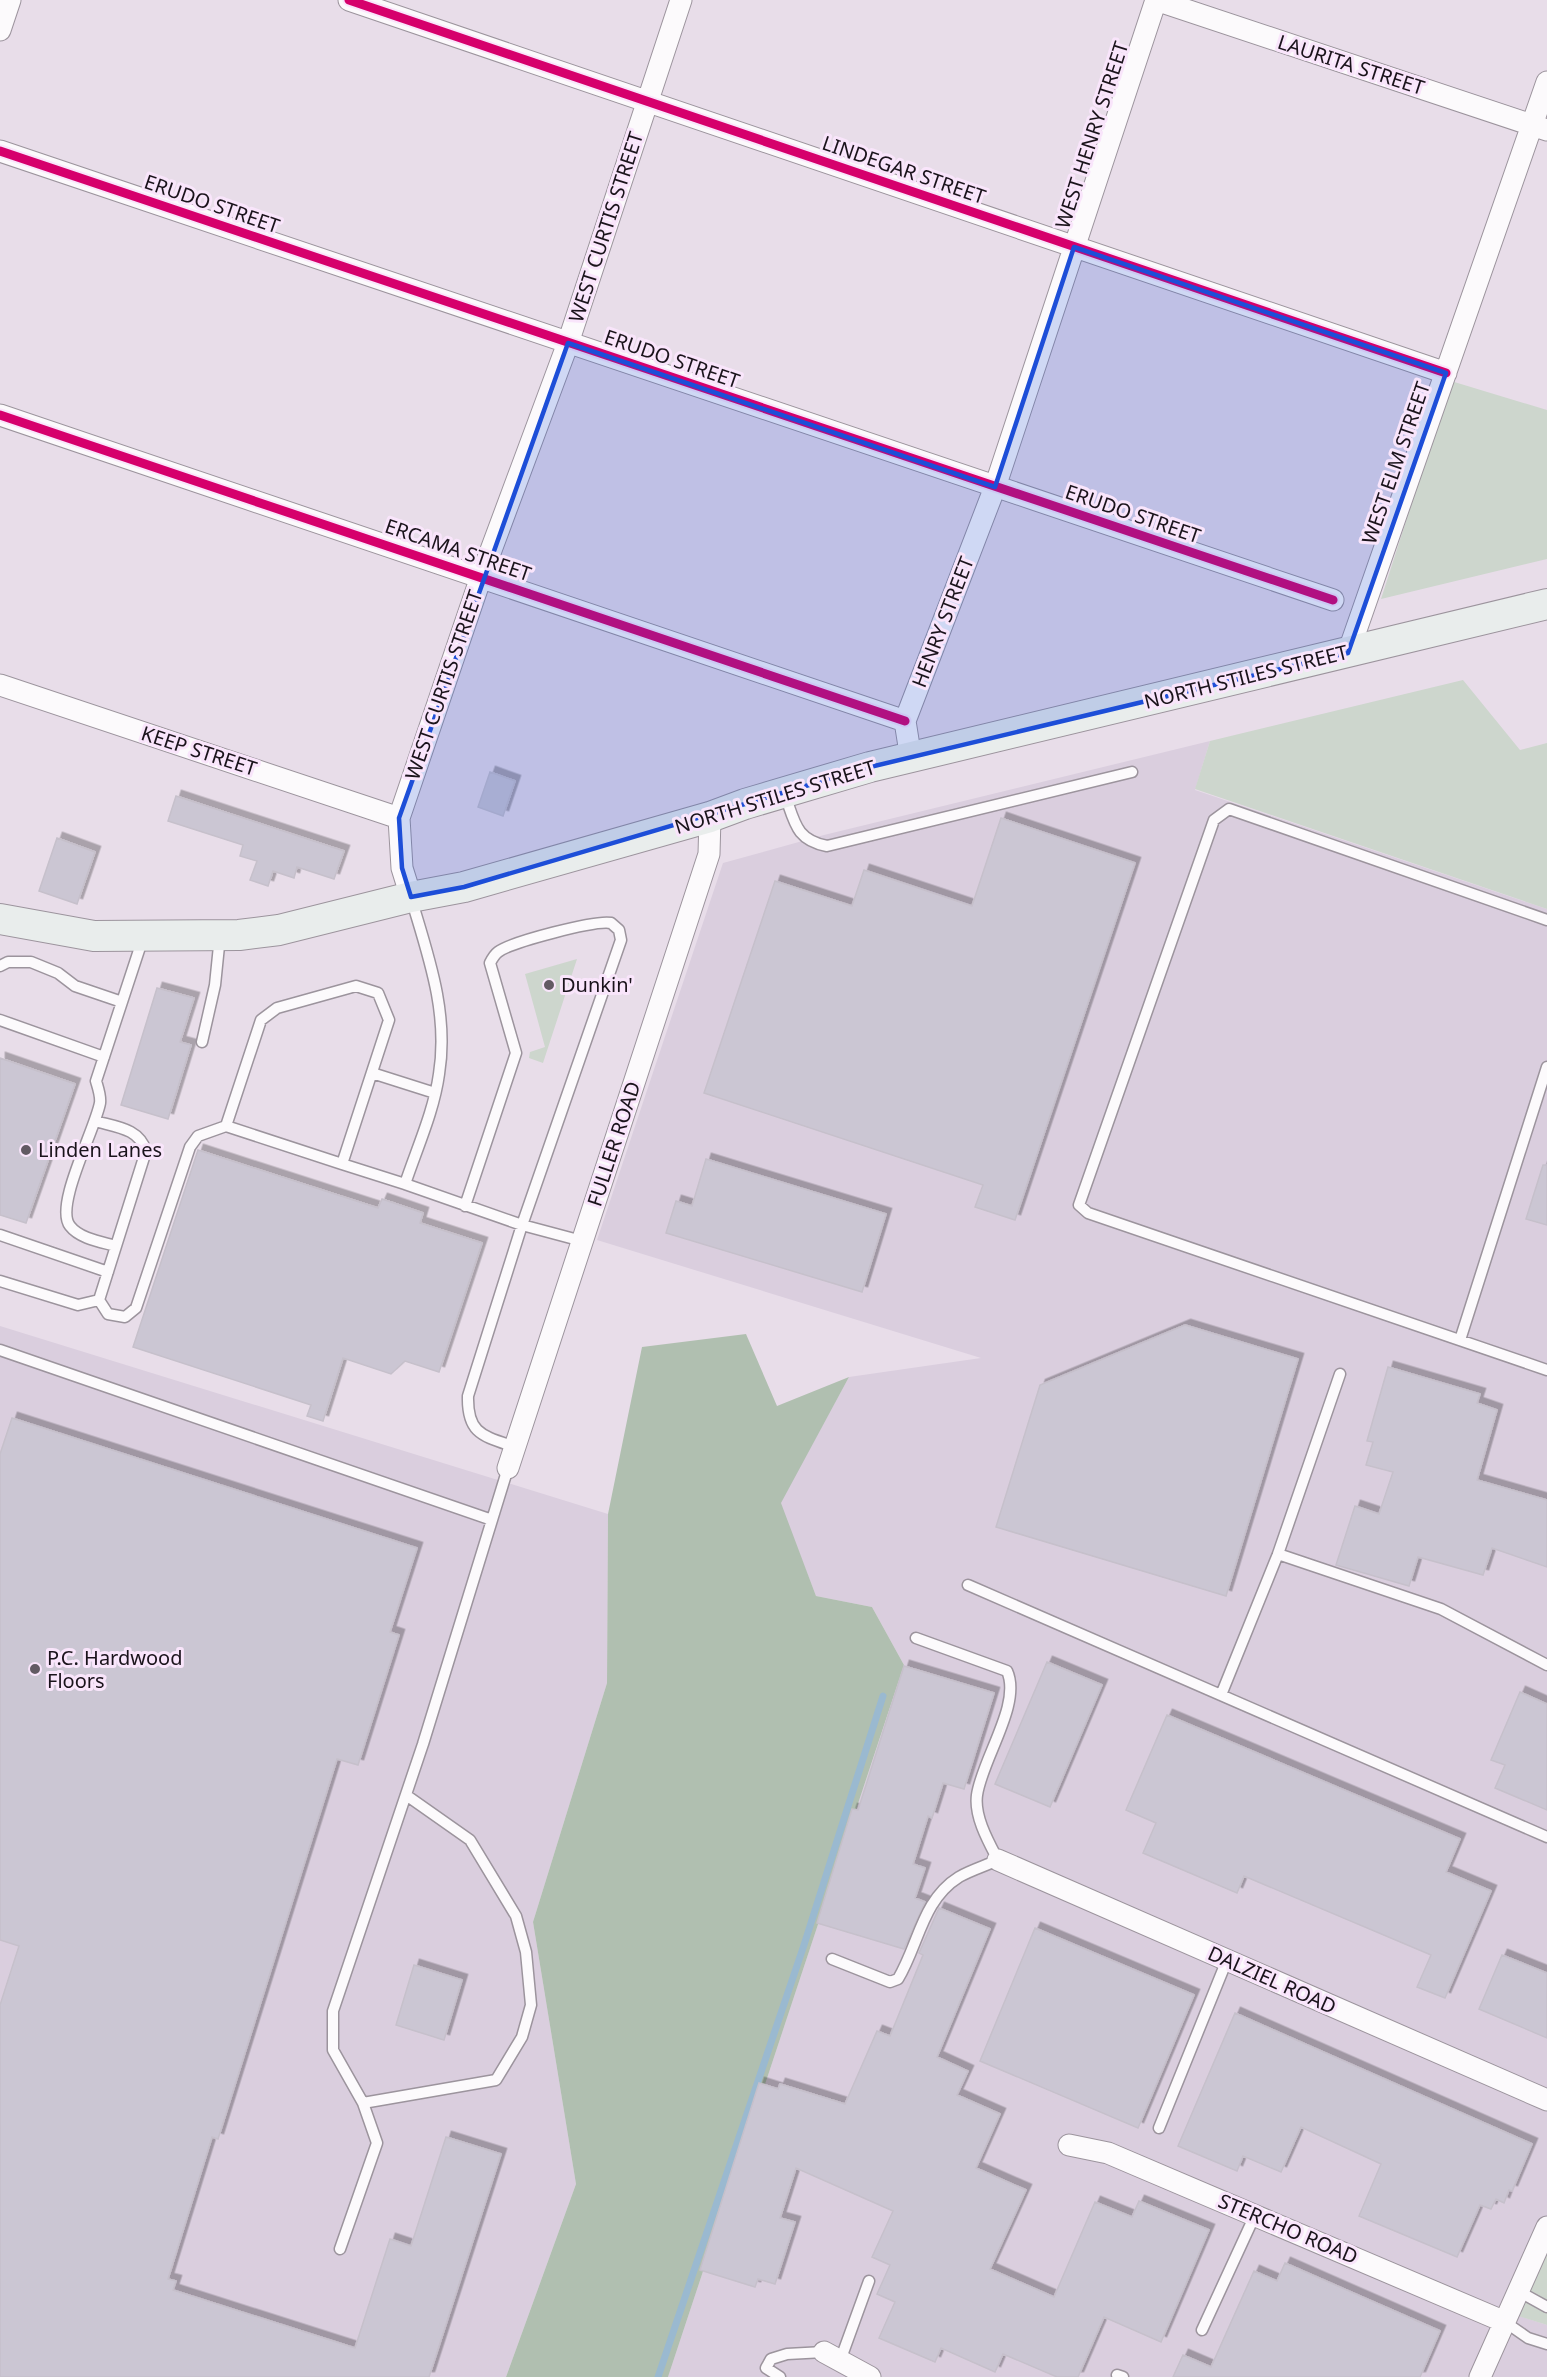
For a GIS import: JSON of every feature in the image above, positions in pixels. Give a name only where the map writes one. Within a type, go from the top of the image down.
[{"type":"main road","name":"NORTH STILES STREET","points":[[0,919],[94,936],[220,936],[279,930],[411,897],[464,887],[710,817],[870,767],[911,759],[1547,604]]},
{"type":"street","points":[[0,30],[10,0]]},
{"type":"street","name":"LINDEGAR STREET","points":[[349,0],[1446,373]]},
{"type":"street","name":"WEST CURTIS STREET","points":[[411,897],[402,868],[399,818],[481,577],[568,343],[681,0]]},
{"type":"street","name":"LAURITA STREET","points":[[1156,0],[1539,128]]},
{"type":"street","name":"WEST HENRY STREET","points":[[995,487],[1156,0]]},
{"type":"street","name":"WEST ELM STREET","points":[[1348,653],[1446,373],[1539,128],[1547,82]]},
{"type":"street","name":"ERUDO STREET","points":[[0,151],[1333,600]]},
{"type":"street","name":"ERCAMA STREET","points":[[0,415],[905,721]]},
{"type":"street","name":"HENRY STREET","points":[[905,721],[995,487]]},
{"type":"street","name":"KEEP STREET","points":[[0,685],[399,818]]},
{"type":"street","points":[[905,721],[911,759]]},
{"type":"street","name":"FULLER ROAD","points":[[507,1468],[709,854],[710,817]]},
{"type":"street","name":"DALZIEL ROAD","points":[[998,1860],[1547,2100]]},
{"type":"street","name":"STERCHO ROAD","points":[[1069,2145],[1108,2153],[1505,2322]]},
{"type":"street","points":[[1480,2377],[1547,2228]]},
{"type":"lane","points":[[784,792],[797,830],[811,843],[827,846],[1132,772]]},
{"type":"lane","points":[[1547,920],[1230,809],[1214,820],[1079,1205],[1089,1213],[1547,1370]]},
{"type":"lane","points":[[405,1184],[435,1093],[442,1045],[441,1017],[436,986],[411,897]]},
{"type":"lane","points":[[465,1206],[516,1053],[490,963],[493,957],[507,948],[591,922],[611,923],[619,930],[621,940],[522,1225],[468,1396],[467,1410],[472,1424],[481,1435],[515,1447]]},
{"type":"lane","points":[[202,1042],[215,985],[220,936]]},
{"type":"lane","points":[[116,1246],[81,1235],[70,1226],[65,1215],[68,1198],[101,1101],[96,1081],[144,937]]},
{"type":"lane","points":[[0,966],[8,962],[31,962],[58,973],[75,986],[122,1002]]},
{"type":"lane","points":[[226,1126],[261,1020],[278,1008],[356,986],[378,993],[389,1020],[342,1164]]},
{"type":"lane","points":[[0,1020],[104,1057]]},
{"type":"lane","points":[[1460,1340],[1547,1067]]},
{"type":"lane","points":[[372,1073],[435,1093]]},
{"type":"lane","points":[[95,1121],[132,1132],[142,1139],[146,1151],[99,1300]]},
{"type":"lane","points":[[99,1300],[108,1314],[125,1317],[136,1308],[190,1147],[198,1136],[226,1126],[522,1225],[582,1241]]},
{"type":"lane","points":[[0,1235],[108,1272]]},
{"type":"lane","points":[[0,1281],[78,1305],[99,1300]]},
{"type":"lane","points":[[0,1350],[492,1520]]},
{"type":"lane","points":[[1221,1695],[1278,1554],[1340,1374]]},
{"type":"lane","points":[[340,2249],[377,2143],[363,2103],[333,2050],[333,2011],[406,1795],[507,1468]]},
{"type":"lane","points":[[1278,1554],[1442,1609],[1547,1665]]},
{"type":"lane","points":[[968,1585],[1547,1837]]},
{"type":"lane","points":[[832,1959],[890,1982],[898,1979],[929,1906],[938,1894],[961,1875],[998,1860],[982,1823],[977,1794],[1010,1696],[1010,1678],[1007,1671],[916,1638]]},
{"type":"lane","points":[[363,2103],[496,2080],[522,2037],[531,2005],[526,1952],[516,1916],[470,1840],[406,1795]]},
{"type":"lane","points":[[1159,2128],[1227,1960]]},
{"type":"lane","points":[[1202,2330],[1255,2215]]},
{"type":"lane","points":[[780,2377],[766,2368],[771,2359],[787,2354],[848,2367],[869,2281]]},
{"type":"lane","points":[[1518,2291],[1547,2307]]},
{"type":"lane","points":[[1505,2322],[1528,2338],[1547,2344]]},
{"type":"highlighted area","points":[[1074,247],[1446,373],[1348,653],[870,767],[464,887],[411,897],[402,868],[399,818],[568,343],[995,487]]},
{"type":"shaded area","points":[[1451,381],[1547,410],[1547,559],[1381,599]]},
{"type":"shaded area","points":[[1463,680],[1520,750],[1547,743],[1547,909],[1195,789],[1210,741]]},
{"type":"shaded area","points":[[1210,741],[1195,790],[1547,909],[1547,2239],[1516,2315],[1547,2325],[1547,2377],[668,2377],[904,1665],[872,1607],[816,1596],[780,1503],[849,1377],[981,1358],[597,1240],[723,863],[824,835]]},
{"type":"shaded area","points":[[577,959],[543,1063],[529,1058],[530,1052],[545,1047],[525,974]]},
{"type":"shaded area","points":[[0,1326],[608,1514],[607,1683],[533,1922],[576,2184],[506,2377],[0,2377]]},
{"type":"shaded area","points":[[1547,2239],[1547,2325],[1515,2315]]},
{"type":"green space","points":[[746,1334],[777,1406],[849,1377],[781,1503],[816,1596],[872,1607],[904,1665],[668,2377],[506,2377],[576,2184],[533,1922],[607,1683],[608,1514],[642,1347]]},
{"type":"building","points":[[490,772],[515,781],[503,816],[478,807]]},
{"type":"building","points":[[176,796],[344,851],[334,879],[297,867],[294,878],[273,871],[268,886],[250,880],[257,861],[240,856],[243,845],[168,821]]},
{"type":"building","points":[[1001,818],[1135,863],[1015,1220],[975,1207],[983,1185],[704,1093],[775,881],[852,906],[864,870],[972,906]]},
{"type":"building","points":[[57,838],[95,852],[77,904],[39,891]]},
{"type":"building","points":[[157,988],[194,998],[180,1042],[191,1045],[168,1119],[121,1105]]},
{"type":"building","name":"Linden Lanes","points":[[0,1058],[75,1084],[26,1223],[0,1215]]},
{"type":"building","points":[[198,1150],[378,1208],[382,1199],[423,1213],[420,1223],[482,1243],[439,1372],[405,1361],[391,1374],[343,1358],[323,1421],[307,1416],[311,1405],[133,1347]]},
{"type":"building","points":[[706,1159],[886,1214],[862,1292],[666,1233],[676,1201],[692,1206]]},
{"type":"building","points":[[1543,1165],[1547,1165],[1547,1225],[1526,1219]]},
{"type":"building","points":[[1185,1325],[1298,1359],[1226,1596],[996,1527],[1040,1385]]},
{"type":"building","points":[[1388,1367],[1480,1394],[1477,1403],[1497,1410],[1477,1480],[1547,1500],[1547,1567],[1492,1548],[1483,1575],[1418,1557],[1409,1586],[1336,1565],[1355,1506],[1379,1514],[1393,1472],[1366,1465],[1373,1442],[1367,1441]]},
{"type":"building","points":[[12,1418],[417,1548],[390,1632],[399,1635],[358,1765],[337,1759],[218,2139],[212,2137],[168,2279],[176,2281],[173,2290],[355,2348],[390,2239],[411,2246],[446,2137],[501,2154],[429,2377],[0,2377],[0,2005],[19,1946],[0,1940],[0,1454]]},
{"type":"building","points":[[1047,1662],[1102,1685],[1050,1807],[995,1784]]},
{"type":"building","points":[[904,1666],[994,1693],[964,1789],[943,1783],[932,1818],[928,1816],[913,1864],[925,1868],[915,1898],[925,1902],[904,1949],[817,1923],[852,1809],[858,1810]]},
{"type":"building","points":[[1520,1692],[1547,1704],[1547,1810],[1495,1788],[1505,1765],[1491,1760]]},
{"type":"building","points":[[1167,1715],[1460,1839],[1446,1872],[1491,1891],[1445,1998],[1417,1987],[1431,1955],[1244,1876],[1237,1893],[1143,1853],[1156,1823],[1126,1810]]},
{"type":"building","points":[[939,1908],[990,1929],[937,2057],[968,2071],[957,2095],[1000,2114],[976,2168],[1026,2190],[990,2269],[1054,2297],[1095,2202],[1132,2217],[1139,2201],[1209,2230],[1161,2342],[1104,2317],[1078,2377],[1057,2377],[1003,2354],[995,2372],[941,2348],[935,2362],[879,2338],[895,2302],[877,2294],[890,2265],[872,2257],[893,2211],[796,2168],[780,2218],[795,2222],[775,2284],[758,2279],[755,2287],[700,2270],[759,2083],[778,2089],[780,2084],[845,2104],[877,2031],[890,2036],[923,1955],[919,1953]]},
{"type":"building","points":[[1035,1928],[1194,1995],[1138,2128],[980,2061]]},
{"type":"building","points":[[1502,1955],[1547,1973],[1547,2038],[1479,2009]]},
{"type":"building","points":[[414,1965],[462,1980],[444,2040],[396,2025]]},
{"type":"building","points":[[1235,2013],[1532,2144],[1512,2191],[1509,2190],[1504,2203],[1496,2199],[1491,2209],[1480,2205],[1457,2257],[1359,2216],[1381,2164],[1301,2127],[1281,2172],[1243,2156],[1237,2171],[1178,2146]]},
{"type":"building","points":[[1285,2263],[1440,2331],[1420,2377],[1173,2377],[1183,2355],[1211,2367],[1254,2271],[1277,2281]]},
{"type":"waterway","points":[[658,2377],[804,1945],[883,1696]]},
{"type":"cycle path","points":[[349,0],[1446,373]]},
{"type":"cycle path","points":[[0,151],[1333,600]]},
{"type":"cycle path","points":[[0,415],[905,721]]},
{"type":"place","name":"Dunkin'","points":[[549,985]]},
{"type":"place","name":"Linden Lanes","points":[[26,1150]]},
{"type":"place","name":"P.C. Hardwood Floors","points":[[35,1669]]}]
